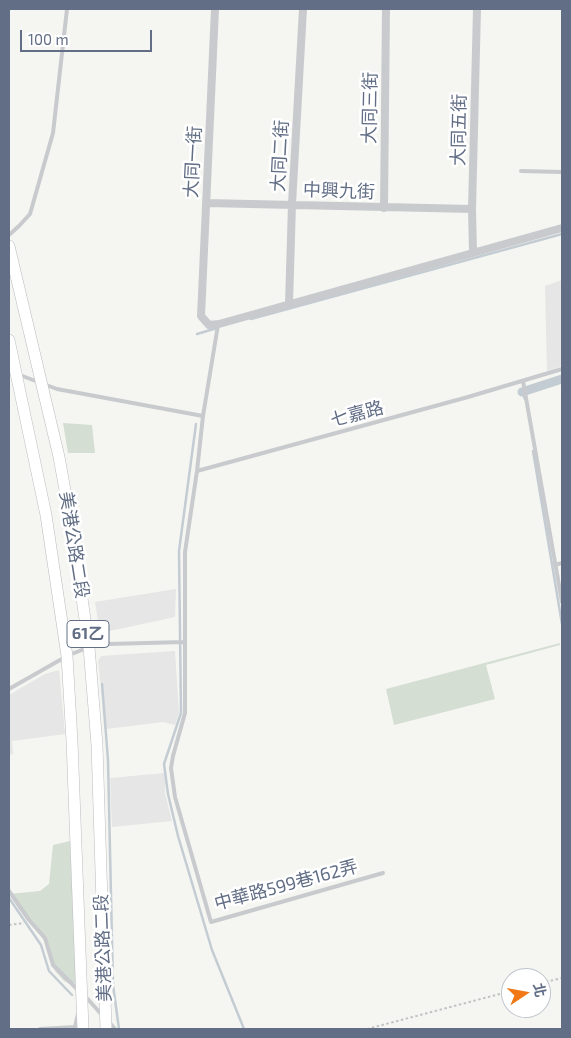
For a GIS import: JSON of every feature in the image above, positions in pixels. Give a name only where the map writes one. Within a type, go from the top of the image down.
[{"type":"main road","name":"美港公路二段","points":[[9,246],[59,457],[90,646],[97,745],[106,1024]]},
{"type":"main road","name":"美港公路二段","points":[[9,340],[13,374],[46,515],[67,656],[83,1029]]},
{"type":"street","name":"大同一街","points":[[215,9],[201,316],[209,325],[219,324]]},
{"type":"street","name":"大同二街","points":[[289,304],[292,204],[303,9]]},
{"type":"street","name":"大同三街","points":[[384,208],[386,9]]},
{"type":"street","name":"大同五街","points":[[473,252],[472,210],[477,9]]},
{"type":"street","name":"中興九街","points":[[206,203],[472,210]]},
{"type":"street","points":[[219,324],[562,228]]},
{"type":"lane","points":[[9,235],[30,214],[53,133],[67,9]]},
{"type":"lane","points":[[521,171],[562,172]]},
{"type":"lane","points":[[9,689],[67,656],[90,646],[184,642],[185,552],[198,471],[203,416],[219,324]]},
{"type":"lane","name":"七嘉路","points":[[198,471],[468,397],[562,369]]},
{"type":"lane","points":[[13,374],[57,389],[203,416]]},
{"type":"lane","points":[[524,380],[562,602]]},
{"type":"lane","points":[[555,565],[562,563]]},
{"type":"lane","name":"中華路599巷162弄","points":[[184,642],[185,713],[171,768],[174,797],[211,922],[383,873]]},
{"type":"lane","points":[[9,891],[29,920],[45,938],[53,965],[82,992],[106,1024],[115,1029]]},
{"type":"lane","points":[[40,1029],[75,1027],[82,992]]},
{"type":"path","points":[[9,925],[21,925]]},
{"type":"path","points":[[367,1029],[501,994]]},
{"type":"shaded area","points":[[562,280],[562,366],[547,371],[545,286]]},
{"type":"shaded area","points":[[63,423],[92,425],[95,453],[68,453]]},
{"type":"shaded area","points":[[176,589],[175,617],[100,633],[95,602]]},
{"type":"shaded area","points":[[560,643],[560,645],[486,665],[495,699],[394,725],[386,689]]},
{"type":"shaded area","points":[[175,651],[179,713],[175,725],[163,722],[106,729],[98,661],[101,656]]},
{"type":"shaded area","points":[[59,670],[65,734],[12,741],[13,754],[9,755],[9,695],[45,674]]},
{"type":"shaded area","points":[[165,773],[165,793],[172,821],[112,827],[110,778]]},
{"type":"shaded area","points":[[70,841],[76,982],[72,985],[64,981],[55,971],[46,943],[9,894],[40,891],[49,884],[53,845]]},
{"type":"waterway","points":[[251,319],[562,234]]},
{"type":"waterway","points":[[197,334],[217,328]]},
{"type":"waterway","points":[[522,392],[562,379]]},
{"type":"waterway","points":[[522,392],[525,399]]},
{"type":"waterway","points":[[196,424],[179,551],[181,713],[164,764],[168,794],[178,836],[212,950],[244,1029]]},
{"type":"waterway","points":[[533,451],[562,624]]},
{"type":"waterway","points":[[102,684],[108,760],[113,985],[119,1029]]},
{"type":"waterway","points":[[9,898],[41,945],[49,971],[72,995]]}]
